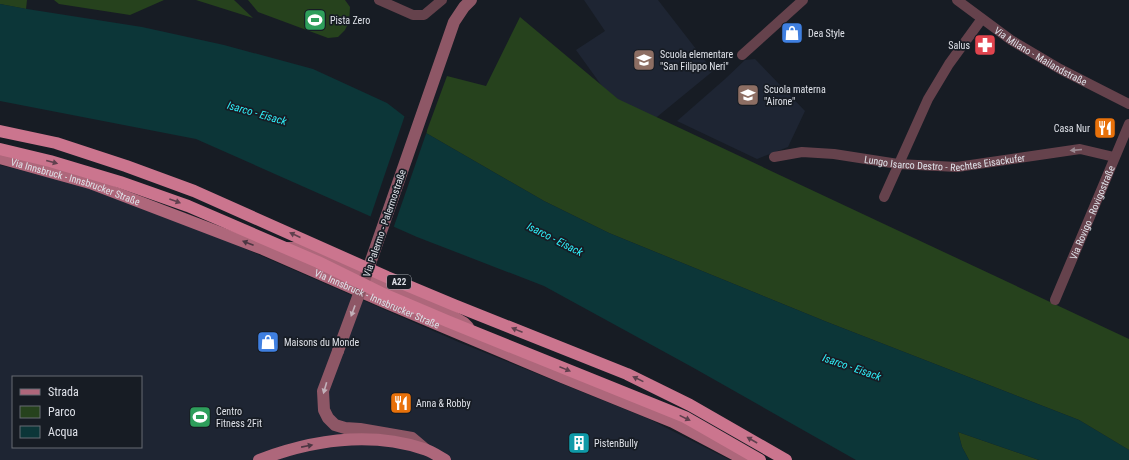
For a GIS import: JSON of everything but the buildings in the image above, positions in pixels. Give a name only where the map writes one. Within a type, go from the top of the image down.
[{"type":"highway","name":"A22","points":[[0,131],[56,143],[126,166],[194,191],[393,280],[627,374],[690,405],[786,460]]},
{"type":"highway","name":"A22","points":[[0,149],[50,161],[113,180],[188,206],[318,262],[447,321],[685,417],[760,460]]},
{"type":"main road","name":"Via Innsbruck - Innsbrucker Straße","points":[[0,158],[90,183],[263,249],[562,378],[673,422],[745,460]]},
{"type":"main road","points":[[263,249],[303,248],[368,275],[426,301],[464,323],[482,343]]},
{"type":"main road","points":[[259,460],[291,449],[349,439],[377,439],[396,442],[425,449],[446,460]]},
{"type":"street","points":[[379,0],[413,15],[424,15],[442,0]]},
{"type":"street","name":"Via Palermo - Palermostraße","points":[[425,449],[412,438],[360,429],[345,428],[335,425],[328,418],[324,410],[323,391],[368,275],[454,22],[464,7],[471,0]]},
{"type":"street","points":[[742,55],[803,0]]},
{"type":"street","name":"Via Milano - Mailandstraße","points":[[957,0],[981,20],[1060,70],[1129,104]]},
{"type":"street","points":[[884,197],[928,98],[949,64],[981,20]]},
{"type":"street","name":"Via Rovigo - Rovigostraße","points":[[1055,300],[1129,124]]},
{"type":"street","name":"Lungo Isarco Destro - Rechtes Eisackufer","points":[[774,157],[802,152],[834,154],[898,164],[957,167],[1080,149],[1114,157]]},
{"type":"shaded area","name":"Scuola elementare \"San Filippo Neri\"","points":[[584,0],[658,0],[713,71],[652,121],[612,100],[576,50],[605,31]]},
{"type":"shaded area","name":"Scuola materna \"Airone\"","points":[[755,59],[805,111],[788,147],[757,159],[677,121],[745,60]]},
{"type":"shaded area","points":[[0,165],[91,188],[177,219],[461,343],[649,419],[730,460],[0,460]]},
{"type":"green space","points":[[0,0],[27,0],[26,9],[0,4]]},
{"type":"green space","points":[[54,0],[164,0],[130,15],[59,4]]},
{"type":"green space","points":[[196,0],[234,0],[253,18]]},
{"type":"green space","name":"Pista Zero","points":[[248,0],[345,0],[350,7],[349,22],[345,30],[338,37],[328,38],[258,12]]},
{"type":"green space","points":[[520,17],[618,99],[1129,339],[1129,450],[1079,420],[827,322],[609,233],[544,201],[426,133],[447,76],[486,86]]},
{"type":"green space","points":[[958,432],[1039,460],[969,460],[962,447]]},
{"type":"water","name":"Isarco - Eisack","points":[[0,4],[142,27],[224,45],[313,69],[387,103],[426,133],[544,201],[609,233],[827,322],[1079,420],[1129,450],[1129,460],[1039,460],[958,432],[962,447],[969,460],[856,460],[692,367],[544,286],[417,237],[196,139],[0,101]]},
{"type":"pier","points":[[405,115],[427,131],[393,229],[370,218]]},
{"type":"place","name":"Pista Zero","points":[[315,20]]},
{"type":"place","name":"Dea Style","points":[[792,33]]},
{"type":"place","name":"Salus","points":[[985,45]]},
{"type":"place","name":"Scuola elementare \"San Filippo Neri\"","points":[[644,60]]},
{"type":"place","name":"Scuola materna \"Airone\"","points":[[748,95]]},
{"type":"place","name":"Casa Nur","points":[[1105,128]]},
{"type":"place","name":"Maisons du Monde","points":[[268,342]]},
{"type":"place","name":"Anna & Robby","points":[[401,403]]},
{"type":"place","name":"Centro Fitness 2Fit","points":[[200,417]]},
{"type":"place","name":"PistenBully","points":[[579,443]]}]
